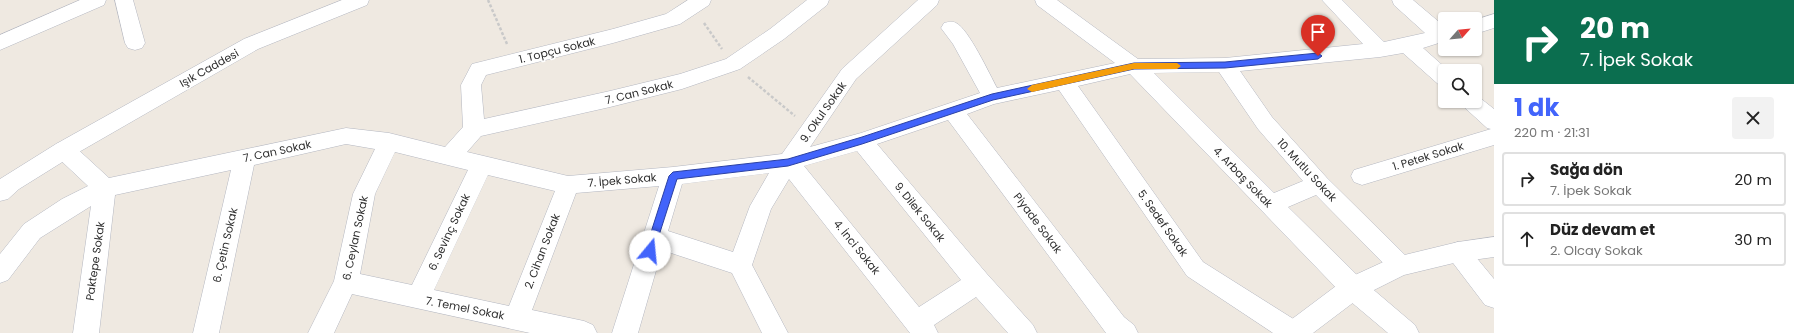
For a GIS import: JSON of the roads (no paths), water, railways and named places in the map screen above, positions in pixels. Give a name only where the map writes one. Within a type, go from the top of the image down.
[{"type":"street","points":[[0,43],[97,0]]},
{"type":"street","points":[[124,0],[135,43]]},
{"type":"street","name":"Işık Caddesi","points":[[0,192],[11,183],[64,150],[251,44],[360,0]]},
{"type":"street","name":"7. Can Sokak","points":[[474,129],[610,100],[675,83],[732,64],[777,34],[820,0]]},
{"type":"street","name":"9. Okul Sokak","points":[[740,265],[761,206],[788,162],[849,74],[930,0]]},
{"type":"street","name":"4. Arbaş Sokak","points":[[1044,0],[1134,66],[1353,288],[1406,333]]},
{"type":"street","points":[[1331,0],[1380,50]]},
{"type":"street","points":[[1401,0],[1438,32]]},
{"type":"street","name":"1. Topçu Sokak","points":[[474,129],[471,85],[479,69],[613,36],[673,19],[697,3]]},
{"type":"street","points":[[951,28],[961,40],[992,97]]},
{"type":"street","name":"7. İpek Sokak","points":[[481,165],[568,185],[673,176],[788,162],[862,141],[992,97],[1134,66],[1225,65],[1380,50],[1407,45],[1438,36]]},
{"type":"street","points":[[1407,45],[1438,72]]},
{"type":"street","name":"10. Mutlu Sokak","points":[[1225,65],[1265,123],[1319,184],[1400,265]]},
{"type":"street","name":"5. Sedef Sokak","points":[[1064,82],[1195,269],[1294,333]]},
{"type":"street","points":[[1479,108],[1494,122]]},
{"type":"street","name":"Piyade Sokak","points":[[953,110],[1115,325],[1125,333]]},
{"type":"street","points":[[450,156],[474,129]]},
{"type":"street","name":"7. Can Sokak","points":[[0,272],[32,231],[70,206],[105,188],[346,136],[389,142],[450,156],[481,165]]},
{"type":"street","name":"1. Petek Sokak","points":[[1362,176],[1494,136]]},
{"type":"street","name":"9. Dilek Sokak","points":[[862,141],[978,282],[1024,333]]},
{"type":"street","name":"6. Ceylan Sokak","points":[[321,333],[346,282],[364,194],[389,142]]},
{"type":"street","points":[[64,150],[105,188]]},
{"type":"street","name":"6. Çetin Sokak","points":[[206,333],[245,158]]},
{"type":"street","name":"4. İnci Sokak","points":[[788,162],[868,260],[920,328]]},
{"type":"street","name":"6. Sevinç Sokak","points":[[418,298],[481,165]]},
{"type":"street","points":[[625,333],[673,176]]},
{"type":"street","points":[[1270,205],[1319,184]]},
{"type":"street","name":"2. Cihan Sokak","points":[[517,318],[568,185]]},
{"type":"street","name":"Paktepe Sokak","points":[[86,333],[105,188]]},
{"type":"street","points":[[654,237],[740,265],[776,333]]},
{"type":"street","points":[[1294,333],[1353,288],[1400,265],[1458,252],[1494,247]]},
{"type":"street","points":[[1458,252],[1494,297]]},
{"type":"street","name":"7. Temel Sokak","points":[[346,282],[584,333]]},
{"type":"street","points":[[920,328],[978,282]]}]
